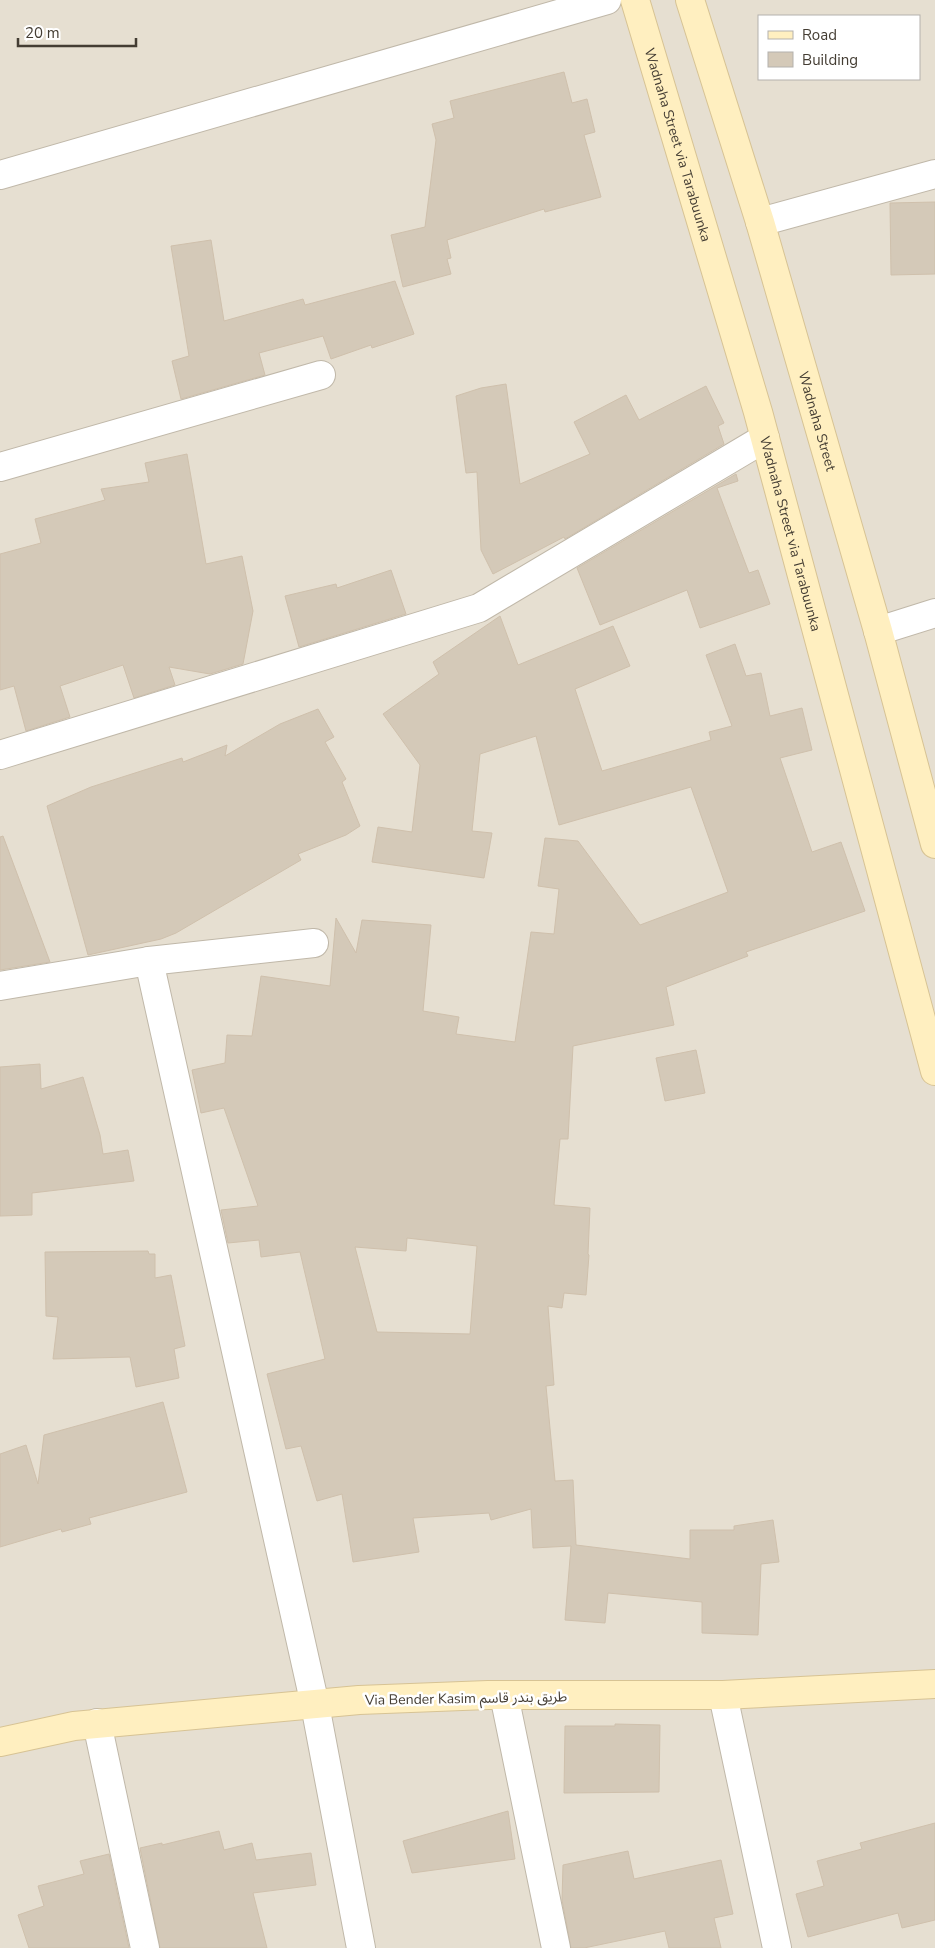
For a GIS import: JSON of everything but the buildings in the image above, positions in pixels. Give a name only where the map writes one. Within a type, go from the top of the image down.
[{"type":"main road","name":"Wadnaha Street via Tarabuunka","points":[[635,0],[765,438],[935,1071]]},
{"type":"main road","name":"Wadnaha Street","points":[[690,0],[760,222],[878,631],[930,803],[935,844]]},
{"type":"main road","name":"Via Bender Kasim طريق بندر قاسم","points":[[0,1742],[97,1723],[359,1700],[504,1695],[723,1695],[935,1684]]},
{"type":"street","points":[[0,175],[607,0]]},
{"type":"street","points":[[760,222],[935,174]]},
{"type":"street","points":[[0,467],[321,375]]},
{"type":"street","points":[[0,755],[479,608],[765,438]]},
{"type":"street","points":[[878,631],[935,613]]},
{"type":"street","points":[[0,986],[149,961],[314,943]]},
{"type":"street","points":[[149,961],[315,1705],[361,1948]]},
{"type":"street","points":[[504,1695],[556,1948]]},
{"type":"street","points":[[723,1695],[778,1948]]},
{"type":"street","points":[[97,1723],[145,1948]]},
{"type":"shaded area","points":[[0,0],[935,0],[935,1948],[0,1948]]}]
